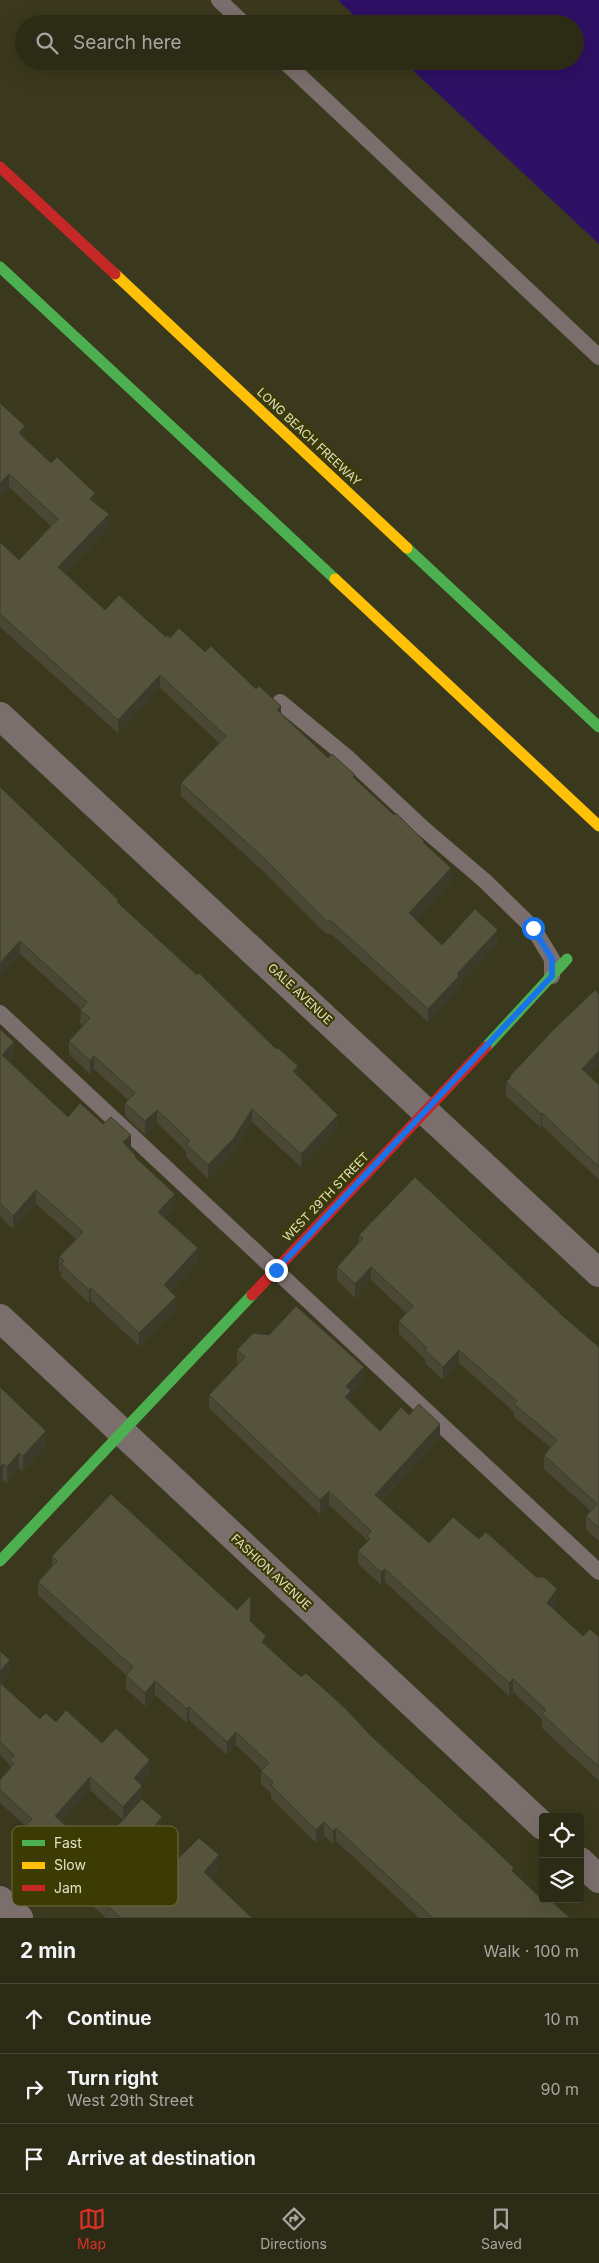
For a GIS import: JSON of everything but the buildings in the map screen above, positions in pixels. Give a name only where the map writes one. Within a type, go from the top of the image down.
[{"type":"main road","name":"LONG BEACH FREEWAY","points":[[0,167],[599,727]]},
{"type":"main road","points":[[0,267],[599,826]]},
{"type":"main road","name":"WEST 29TH STREET","points":[[0,1561],[426,1112],[567,959]]},
{"type":"street","name":"GALE AVENUE","points":[[0,716],[599,1273]]},
{"type":"street","name":"FASHION AVENUE","points":[[0,1318],[539,1822]]},
{"type":"street","points":[[584,1866],[599,1879]]},
{"type":"street","points":[[0,1900],[19,1918]]},
{"type":"lane","points":[[219,0],[235,15]]},
{"type":"lane","points":[[294,70],[599,357]]},
{"type":"lane","points":[[280,702],[348,758],[424,829],[485,881],[533,928],[552,959],[552,976]]},
{"type":"lane","points":[[0,1013],[599,1572]]},
{"type":"shaded area","points":[[338,0],[599,0],[599,244],[413,70],[584,70],[584,15],[354,15]]},
{"type":"traffic: fast","points":[[0,267],[335,579]]},
{"type":"traffic: fast","points":[[407,548],[599,727]]},
{"type":"traffic: fast","points":[[486,1047],[567,959]]},
{"type":"traffic: fast","points":[[0,1561],[252,1295]]},
{"type":"traffic: slow","points":[[115,274],[407,548]]},
{"type":"traffic: slow","points":[[335,579],[599,826]]},
{"type":"traffic: jam","points":[[0,167],[115,274]]},
{"type":"traffic: jam","points":[[252,1295],[486,1047]]},
{"type":"route","points":[[276,1270],[552,976],[552,959],[533,928]]}]
